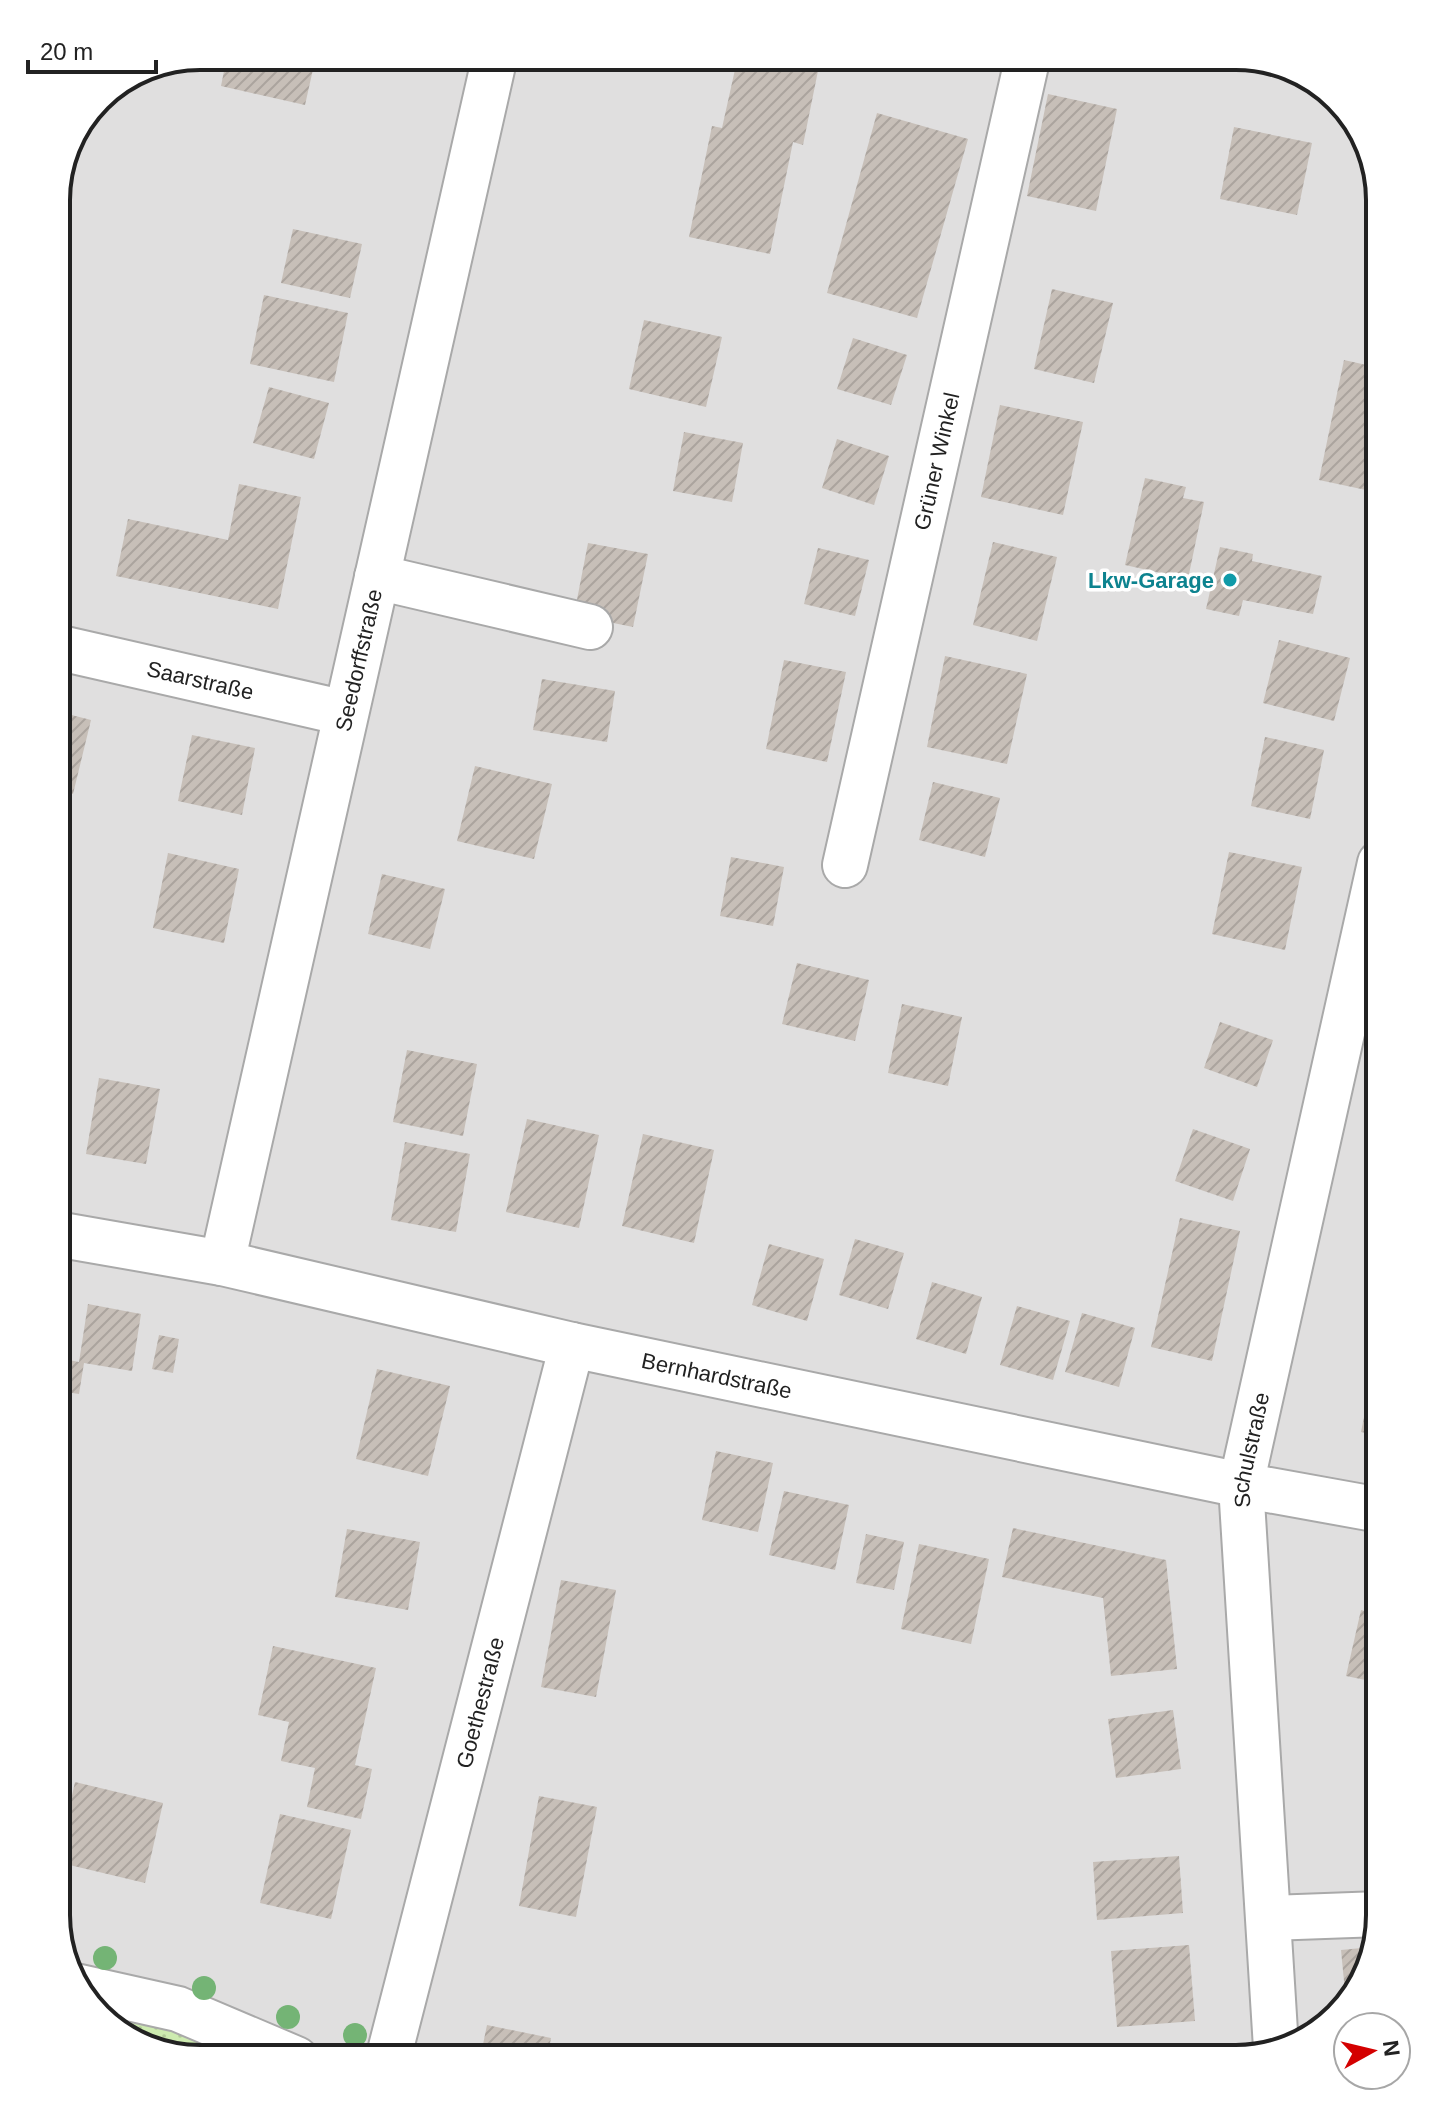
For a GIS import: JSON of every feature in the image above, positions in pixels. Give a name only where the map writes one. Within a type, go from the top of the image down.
[{"type":"street","name":"Seedorffstraße","points":[[222,1263],[492,70]]},
{"type":"street","name":"Grüner Winkel","points":[[845,865],[1025,70]]},
{"type":"street","points":[[377,577],[590,627]]},
{"type":"street","name":"Saarstraße","points":[[70,650],[345,713]]},
{"type":"street","name":"Schulstraße","points":[[1276,2039],[1241,1485],[1366,926]]},
{"type":"street","name":"Bernhardstraße","points":[[70,1236],[222,1263],[572,1345],[1241,1485],[1366,1507]]},
{"type":"street","name":"Goethestraße","points":[[392,2045],[572,1345]]},
{"type":"street","points":[[1269,1918],[1366,1915]]},
{"type":"street","points":[[94,1990],[178,2009],[263,2045]]},
{"type":"shaded area","points":[[200,70],[1245,70],[1262,72],[1294,83],[1328,108],[1349,135],[1362,166],[1366,200],[1366,1915],[1362,1949],[1349,1980],[1328,2007],[1301,2028],[1270,2041],[1236,2045],[191,2045],[166,2041],[135,2028],[108,2007],[87,1980],[74,1949],[70,1915],[70,191],[80,150],[92,128],[108,108],[150,80],[174,72]]},
{"type":"green space","points":[[106,2004],[215,2045],[166,2041],[135,2028]]},
{"type":"building","points":[[224,70],[313,70],[305,105],[221,86]]},
{"type":"building","points":[[735,70],[818,70],[803,145],[793,142],[770,254],[689,237],[712,126],[722,128]]},
{"type":"building","points":[[1048,94],[1117,109],[1096,211],[1027,196]]},
{"type":"building","points":[[877,113],[968,139],[917,318],[827,293]]},
{"type":"building","points":[[1234,127],[1312,143],[1297,215],[1220,199]]},
{"type":"building","points":[[293,229],[362,244],[350,298],[281,283]]},
{"type":"building","points":[[1052,289],[1113,303],[1094,383],[1034,369]]},
{"type":"building","points":[[264,295],[348,313],[334,382],[250,364]]},
{"type":"building","points":[[644,320],[722,337],[706,407],[629,389]]},
{"type":"building","points":[[853,338],[907,355],[891,405],[837,389]]},
{"type":"building","points":[[1344,360],[1366,365],[1366,490],[1319,480]]},
{"type":"building","points":[[269,387],[329,403],[314,459],[253,443]]},
{"type":"building","points":[[1000,405],[1083,422],[1063,515],[981,497]]},
{"type":"building","points":[[684,432],[743,443],[732,502],[673,491]]},
{"type":"building","points":[[837,439],[889,456],[874,505],[822,488]]},
{"type":"building","points":[[1145,478],[1186,487],[1183,498],[1204,502],[1188,579],[1125,565]]},
{"type":"building","points":[[239,484],[301,497],[278,609],[116,576],[128,519],[228,540]]},
{"type":"building","points":[[993,542],[1057,557],[1037,641],[973,625]]},
{"type":"building","points":[[588,543],[648,554],[633,627],[574,615]]},
{"type":"building","points":[[1220,547],[1253,554],[1252,561],[1322,576],[1313,614],[1243,600],[1239,616],[1206,609]]},
{"type":"building","points":[[818,548],[869,560],[855,616],[804,604]]},
{"type":"building","points":[[1279,640],[1350,658],[1334,721],[1263,703]]},
{"type":"building","points":[[945,656],[1027,674],[1007,764],[927,747]]},
{"type":"building","points":[[784,660],[846,672],[827,762],[766,749]]},
{"type":"building","points":[[542,679],[615,691],[607,742],[533,730]]},
{"type":"building","points":[[70,715],[91,720],[73,794],[70,793]]},
{"type":"building","points":[[192,735],[255,748],[242,815],[178,801]]},
{"type":"building","points":[[1265,737],[1324,750],[1310,819],[1251,806]]},
{"type":"building","points":[[475,766],[552,784],[534,859],[457,841]]},
{"type":"building","points":[[933,782],[1000,798],[985,857],[919,840]]},
{"type":"building","points":[[1229,852],[1302,867],[1285,950],[1212,934]]},
{"type":"building","points":[[168,853],[239,869],[224,943],[153,928]]},
{"type":"building","points":[[731,857],[784,867],[773,926],[720,916]]},
{"type":"building","points":[[382,874],[445,889],[430,949],[368,934]]},
{"type":"building","points":[[797,963],[869,980],[855,1041],[782,1024]]},
{"type":"building","points":[[902,1004],[962,1017],[948,1086],[888,1073]]},
{"type":"building","points":[[1220,1022],[1273,1040],[1257,1087],[1204,1068]]},
{"type":"building","points":[[407,1050],[477,1064],[463,1136],[393,1122]]},
{"type":"building","points":[[99,1078],[160,1089],[146,1164],[86,1154]]},
{"type":"building","points":[[527,1119],[599,1135],[579,1228],[506,1212]]},
{"type":"building","points":[[1193,1129],[1250,1149],[1233,1201],[1175,1181]]},
{"type":"building","points":[[643,1134],[714,1150],[694,1243],[622,1226]]},
{"type":"building","points":[[405,1142],[470,1154],[456,1232],[391,1220]]},
{"type":"building","points":[[1180,1218],[1240,1231],[1212,1361],[1151,1347]]},
{"type":"building","points":[[855,1239],[904,1253],[888,1309],[839,1295]]},
{"type":"building","points":[[769,1244],[824,1259],[807,1321],[752,1305]]},
{"type":"building","points":[[932,1282],[982,1297],[966,1354],[916,1339]]},
{"type":"building","points":[[88,1304],[141,1314],[132,1371],[84,1363],[79,1394],[70,1393],[70,1360],[79,1362]]},
{"type":"building","points":[[1017,1306],[1070,1321],[1053,1380],[1000,1365]]},
{"type":"building","points":[[1082,1313],[1135,1328],[1119,1387],[1065,1372]]},
{"type":"building","points":[[159,1335],[179,1339],[173,1373],[152,1369]]},
{"type":"building","points":[[377,1369],[450,1386],[428,1476],[356,1459]]},
{"type":"building","points":[[1366,1407],[1366,1433],[1361,1432]]},
{"type":"building","points":[[716,1451],[773,1463],[758,1532],[702,1520]]},
{"type":"building","points":[[784,1491],[849,1505],[835,1570],[769,1555]]},
{"type":"building","points":[[1013,1528],[1166,1560],[1177,1669],[1111,1676],[1103,1598],[1002,1577]]},
{"type":"building","points":[[347,1529],[420,1542],[408,1610],[335,1597]]},
{"type":"building","points":[[866,1534],[904,1542],[894,1590],[856,1583]]},
{"type":"building","points":[[919,1544],[989,1559],[971,1644],[901,1629]]},
{"type":"building","points":[[561,1580],[616,1590],[596,1697],[541,1687]]},
{"type":"building","points":[[1361,1610],[1366,1611],[1366,1680],[1346,1676]]},
{"type":"building","points":[[273,1646],[376,1668],[355,1765],[372,1769],[361,1819],[307,1807],[315,1768],[281,1761],[289,1722],[258,1715]]},
{"type":"building","points":[[1173,1710],[1181,1769],[1116,1778],[1108,1719]]},
{"type":"building","points":[[75,1782],[163,1803],[145,1883],[70,1865],[70,1804]]},
{"type":"building","points":[[539,1796],[597,1807],[576,1917],[519,1906]]},
{"type":"building","points":[[280,1814],[351,1830],[331,1919],[260,1903]]},
{"type":"building","points":[[1179,1856],[1183,1913],[1097,1920],[1093,1862]]},
{"type":"building","points":[[1189,1945],[1195,2021],[1117,2027],[1111,1951]]},
{"type":"building","points":[[1362,1948],[1344,1986],[1341,1950]]},
{"type":"building","points":[[487,2025],[551,2038],[550,2045],[483,2045]]},
{"type":"place","name":"Lkw-Garage","points":[[1230,580]]}]
